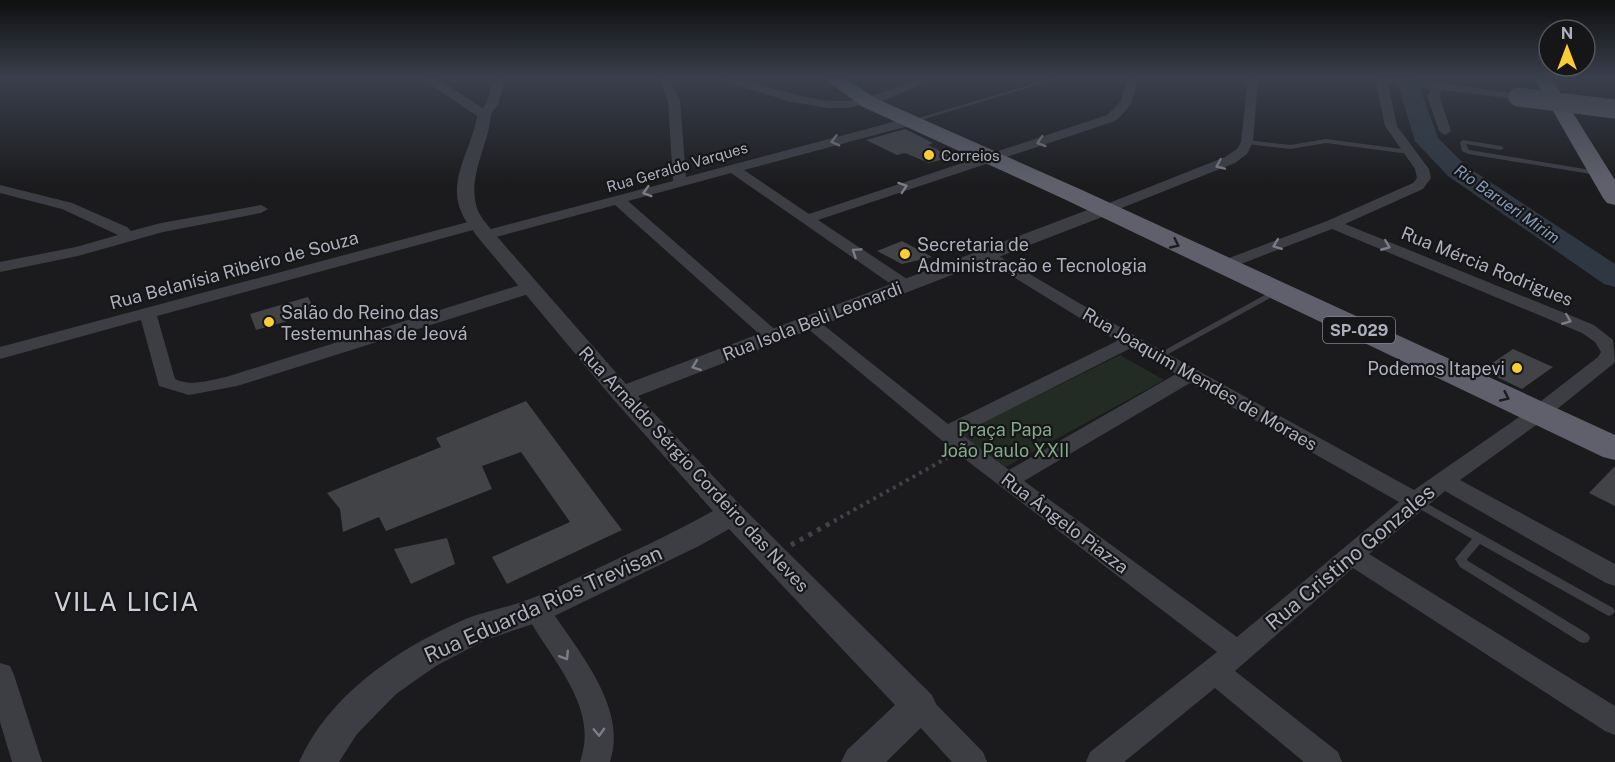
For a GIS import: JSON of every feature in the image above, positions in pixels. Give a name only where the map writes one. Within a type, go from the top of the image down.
[{"type":"highway","name":"SP-029","points":[[895,114],[1615,448]]},
{"type":"highway","points":[[1562,114],[1615,198]]},
{"type":"street","name":"Rua Arnaldo Sérgio Cordeiro das Neves","points":[[484,114],[485,122],[470,162],[466,188],[468,206],[482,230],[529,288],[622,394],[732,514],[919,706]]},
{"type":"street","points":[[675,114],[680,183]]},
{"type":"street","points":[[848,114],[862,125]]},
{"type":"street","points":[[807,219],[1111,118],[1118,114]]},
{"type":"street","points":[[1104,210],[1230,160],[1242,151],[1247,142],[1250,114]]},
{"type":"street","points":[[1222,266],[1332,224],[1407,193],[1418,186],[1424,178],[1422,169],[1391,126],[1388,114]]},
{"type":"street","points":[[1438,114],[1444,130]]},
{"type":"street","name":"Rua Geraldo Varques","points":[[482,230],[618,200],[680,183],[862,125],[912,121]]},
{"type":"street","points":[[732,168],[904,285]]},
{"type":"street","points":[[0,189],[67,206],[125,234]]},
{"type":"street","points":[[618,200],[773,337]]},
{"type":"street","points":[[0,255],[261,209]]},
{"type":"street","name":"Rua Isola Beli Leonardi","points":[[622,394],[1104,210]]},
{"type":"street","name":"Rua Mércia Rodrigues","points":[[1332,224],[1588,328],[1608,345],[1610,352],[1606,360]]},
{"type":"street","name":"Rua Belanísia Ribeiro de Souza","points":[[0,353],[482,230]]},
{"type":"street","points":[[0,267],[44,259],[125,234]]},
{"type":"street","name":"Rua Joaquim Mendes de Moraes","points":[[986,255],[1131,341],[1415,501]]},
{"type":"street","points":[[148,314],[166,381],[176,388],[199,388],[230,382],[529,288]]},
{"type":"street","name":"Rua Ângelo Piazza","points":[[810,323],[965,448],[1237,652]]},
{"type":"street","points":[[946,433],[1131,341]]},
{"type":"street","name":"Rua Cristino Gonzales","points":[[1101,762],[1215,671],[1415,501],[1539,413],[1606,360]]},
{"type":"street","points":[[1008,480],[1191,374]]},
{"type":"street","points":[[1443,480],[1615,576]]},
{"type":"street","name":"Rua Eduarda Rios Trevisan","points":[[318,762],[344,722],[384,683],[416,661],[474,630],[537,610],[689,538],[732,514]]},
{"type":"street","points":[[1351,555],[1615,722]]},
{"type":"street","points":[[537,610],[594,701],[600,740],[595,762]]},
{"type":"street","points":[[1215,671],[1327,762]]},
{"type":"street","points":[[0,675],[27,762]]},
{"type":"street","points":[[860,762],[919,706],[972,762]]},
{"type":"lane","points":[[912,121],[939,114]]},
{"type":"lane","points":[[1247,142],[1290,147],[1338,142],[1409,152]]},
{"type":"lane","points":[[1500,148],[1463,142],[1465,151],[1468,152],[1600,173]]},
{"type":"lane","points":[[1158,356],[1277,292]]},
{"type":"lane","points":[[1415,501],[1609,611]]},
{"type":"lane","points":[[1479,538],[1461,559],[1464,564],[1584,638]]},
{"type":"path","points":[[772,555],[965,448]]},
{"type":"green space","name":"Praça Papa João Paulo XXII","points":[[1120,355],[1164,380],[1002,469],[958,435]]},
{"type":"building","points":[[905,129],[933,143],[928,145],[952,157],[929,163],[905,153],[897,155],[866,140]]},
{"type":"building","name":"Secretaria de Administração e Tecnologia","points":[[902,241],[932,257],[902,264],[877,251]]},
{"type":"building","name":"Salão do Reino das Testemunhas de Jeová","points":[[308,297],[316,313],[256,330],[250,314]]},
{"type":"building","name":"Podemos Itapevi","points":[[1513,349],[1553,367],[1522,389],[1482,370]]},
{"type":"building","points":[[526,401],[622,530],[507,584],[492,557],[570,522],[521,452],[482,466],[492,489],[386,531],[379,517],[343,532],[340,509],[327,493],[441,447],[436,438]]},
{"type":"building","points":[[1615,466],[1615,506],[1589,493]]},
{"type":"building","points":[[447,538],[455,564],[411,584],[394,549]]},
{"type":"waterway","name":"Rio Barueri Mirim","points":[[1418,114],[1427,141],[1457,171],[1615,278]]},
{"type":"place","name":"Correios","points":[[929,155]]},
{"type":"place","name":"Secretaria de Administração e Tecnologia","points":[[905,254]]},
{"type":"place","name":"Salão do Reino das Testemunhas de Jeová","points":[[269,322]]},
{"type":"place","name":"Podemos Itapevi","points":[[1517,368]]},
{"type":"district","name":"VILA LICIA","points":[[127,601]]}]
